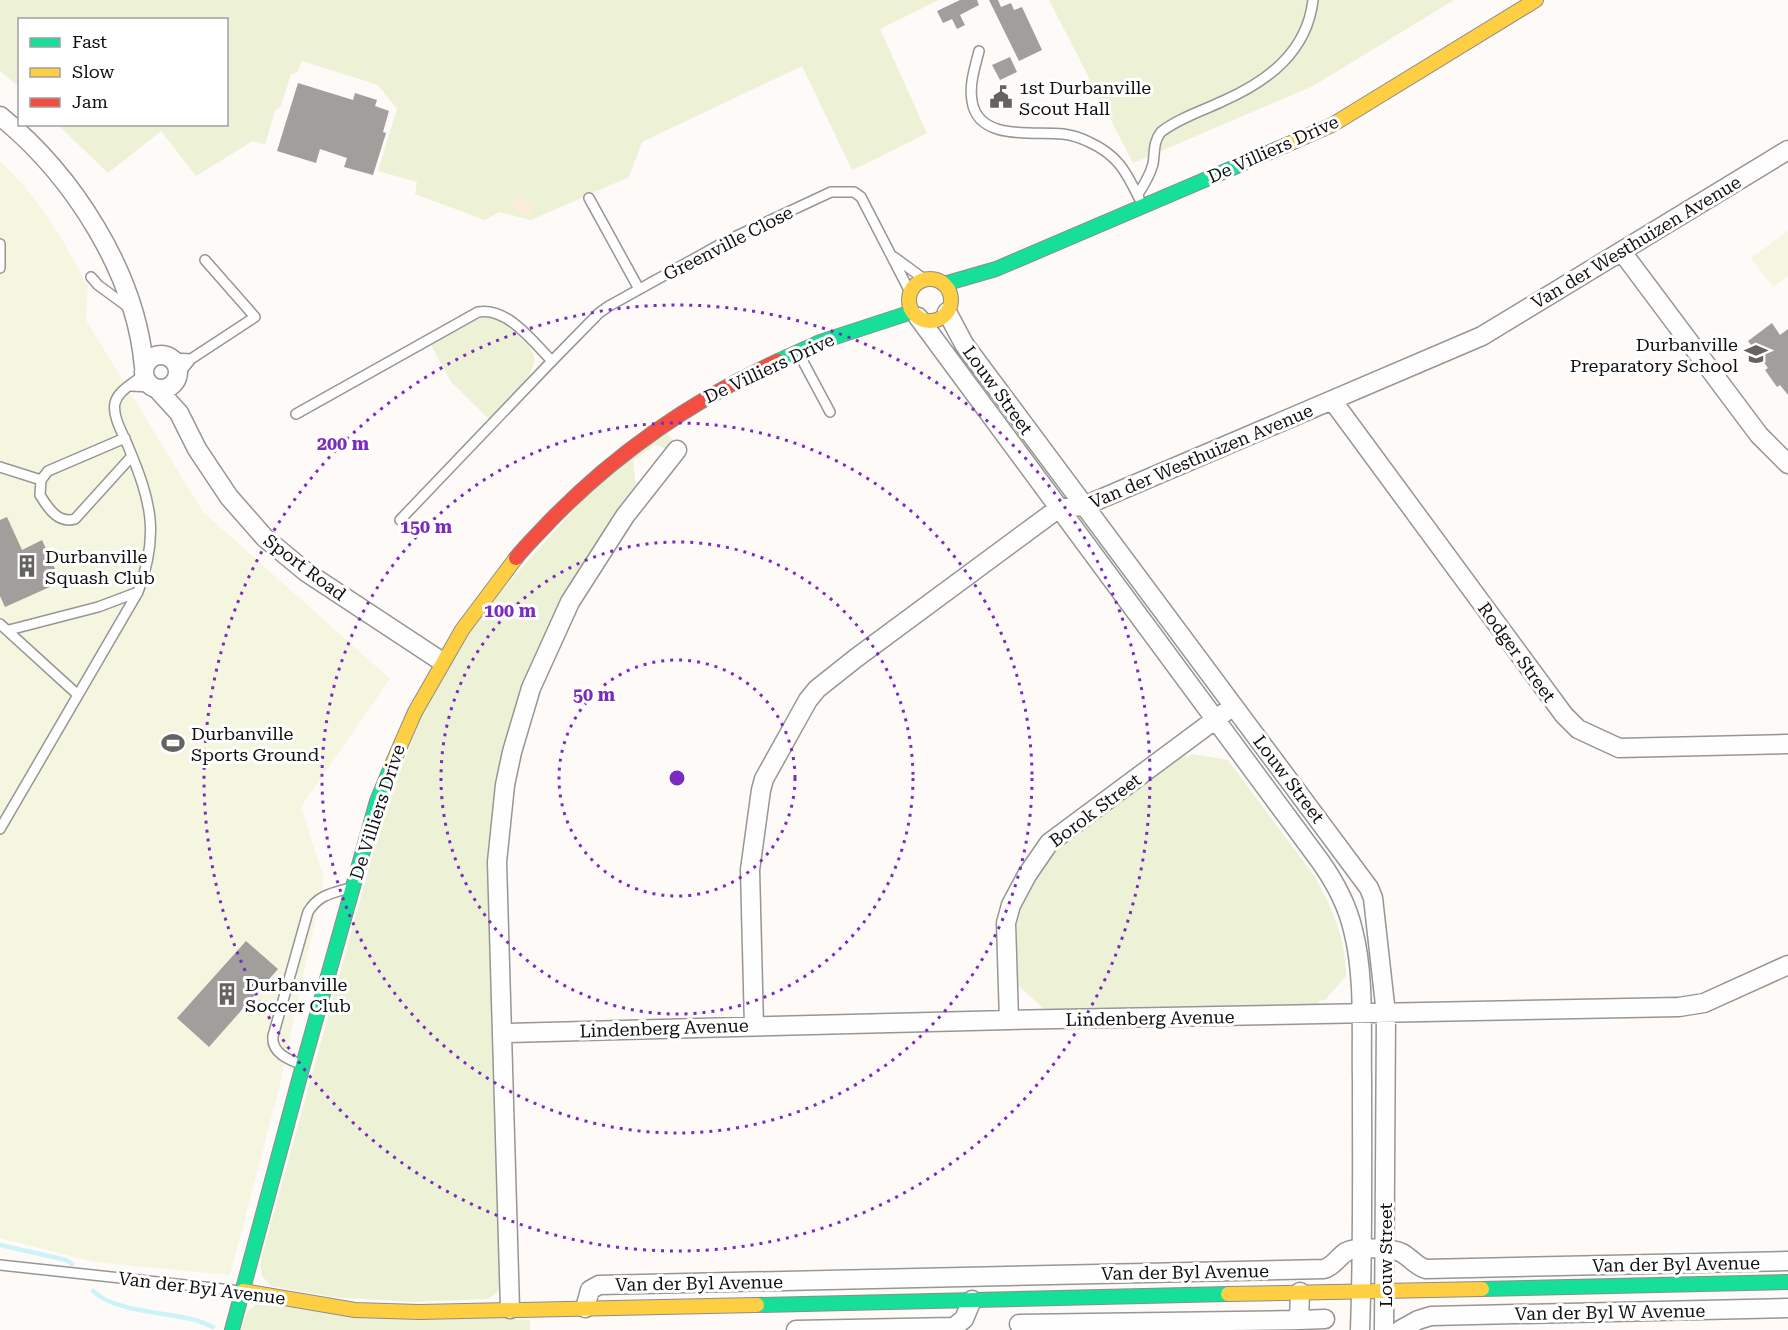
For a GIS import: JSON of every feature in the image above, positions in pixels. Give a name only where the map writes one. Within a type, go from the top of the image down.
[{"type":"street","name":"De Villiers Drive","points":[[944,284],[996,269],[1140,200],[1332,125],[1536,0]]},
{"type":"street","name":"Sport Road","points":[[0,116],[37,150],[78,201],[111,256],[134,310],[142,340],[146,381],[179,413]]},
{"type":"street","name":"Van der Westhuizen Avenue","points":[[1059,507],[1084,506],[1482,336],[1788,150]]},
{"type":"street","points":[[1622,252],[1759,435],[1788,464]]},
{"type":"street","name":"De Villiers Drive","points":[[949,306],[996,269]]},
{"type":"street","points":[[931,278],[944,284],[950,294],[949,306],[934,321],[915,315],[909,295],[918,282],[924,279],[931,278]]},
{"type":"street","name":"De Villiers Drive","points":[[232,1330],[377,801],[388,769],[441,661],[504,570],[545,524],[593,478],[629,449],[684,410],[755,370],[865,324],[909,295]]},
{"type":"street","name":"Louw Street","points":[[949,306],[964,344],[1370,888],[1386,1014],[1384,1330]]},
{"type":"street","name":"Sport Road","points":[[134,310],[173,366],[179,413],[212,474],[235,504],[266,538],[306,572],[441,661]]},
{"type":"street","name":"De Villiers Drive","points":[[865,324],[915,315]]},
{"type":"street","name":"Louw Street","points":[[915,315],[1320,861],[1336,886],[1349,915],[1354,932],[1361,1014],[1363,1249],[1360,1330]]},
{"type":"street","points":[[154,356],[173,366],[172,386],[146,381],[148,360],[154,356]]},
{"type":"street","name":"Rodger Street","points":[[1332,400],[1564,715],[1578,729],[1620,748],[1788,744]]},
{"type":"street","points":[[510,1310],[504,1147],[504,1033],[497,862],[505,785],[521,720],[544,657],[570,602],[625,516],[677,450]]},
{"type":"street","points":[[754,1026],[750,870],[760,790],[808,700],[817,689],[856,658],[1059,507]]},
{"type":"street","name":"Borok Street","points":[[1009,1020],[1006,923],[1011,904],[1027,874],[1049,843],[1234,706]]},
{"type":"street","name":"Lindenberg Avenue","points":[[504,1033],[1009,1020],[1679,1007],[1704,1003],[1788,965]]},
{"type":"street","name":"Van der Byl Avenue","points":[[585,1308],[590,1290],[599,1285],[1324,1269],[1330,1267],[1348,1251],[1363,1249],[1400,1252],[1426,1269],[1788,1261]]},
{"type":"street","name":"Van der Byl Avenue","points":[[243,1291],[355,1310],[419,1312],[1788,1282]]},
{"type":"street","points":[[1299,1320],[1300,1292]]},
{"type":"street","points":[[1018,1299],[1019,1327],[1325,1319]]},
{"type":"street","points":[[796,1330],[954,1327],[964,1319],[972,1300]]},
{"type":"street","name":"Van der Byl W Avenue","points":[[1400,1330],[1431,1316],[1788,1308]]},
{"type":"lane","points":[[1140,200],[1153,164],[1156,139],[1161,132],[1245,90],[1280,66],[1303,38],[1313,0]]},
{"type":"lane","points":[[979,51],[971,90],[972,104],[983,122],[998,130],[1027,134],[1062,134],[1091,142],[1124,167],[1140,200]]},
{"type":"lane","name":"Greenville Close","points":[[400,520],[599,312],[728,240],[831,192],[854,192],[861,197],[892,255],[909,295]]},
{"type":"lane","points":[[589,198],[639,289]]},
{"type":"lane","points":[[0,244],[0,268]]},
{"type":"lane","name":"Greenville Close","points":[[892,255],[924,279]]},
{"type":"lane","points":[[173,366],[191,359],[255,317],[205,260]]},
{"type":"lane","points":[[91,277],[98,285],[134,310]]},
{"type":"lane","points":[[296,414],[478,312],[500,314],[534,342],[552,361]]},
{"type":"lane","points":[[798,352],[830,412]]},
{"type":"lane","points":[[173,366],[191,359]]},
{"type":"lane","points":[[0,829],[138,592],[147,564],[151,528],[146,495],[115,414],[115,403],[120,394],[146,381]]},
{"type":"lane","points":[[125,438],[48,471],[41,480],[39,488],[42,498],[60,519],[71,520],[78,517],[132,456]]},
{"type":"lane","points":[[0,467],[41,480]]},
{"type":"lane","points":[[9,630],[98,607],[138,592]]},
{"type":"lane","points":[[0,624],[78,694]]},
{"type":"lane","points":[[303,1065],[283,1056],[272,1043],[308,912],[323,895],[353,887]]},
{"type":"lane","name":"Van der Byl Avenue","points":[[0,1265],[243,1291]]},
{"type":"green space","points":[[0,0],[939,0],[880,29],[927,133],[852,170],[802,66],[642,142],[629,177],[531,220],[499,212],[485,220],[415,194],[417,182],[378,171],[397,109],[378,85],[302,61],[297,73],[291,74],[281,106],[275,111],[265,145],[253,141],[196,176],[161,131],[108,173],[59,126],[228,126],[228,18],[18,18],[18,86],[0,71]]},
{"type":"green space","points":[[1049,0],[1454,0],[1313,86],[1133,163]]},
{"type":"green space","name":"Durbanville Sports Ground","points":[[0,161],[24,186],[63,241],[88,286],[86,320],[203,512],[390,679],[301,807],[324,878],[279,1088],[230,1275],[94,1262],[0,1238]]},
{"type":"green space","points":[[1788,231],[1788,276],[1773,287],[1751,258]]},
{"type":"green space","points":[[487,317],[507,327],[528,345],[534,357],[534,364],[525,381],[489,419],[451,382],[431,345],[472,321]]},
{"type":"green space","points":[[666,432],[675,442],[668,449],[655,445],[633,461],[636,486],[576,578],[543,641],[529,674],[506,745],[501,1285],[499,1290],[487,1299],[412,1302],[331,1297],[271,1286],[262,1276],[260,1263],[384,813],[424,710],[477,618],[594,487]]},
{"type":"green space","points":[[1192,754],[1228,760],[1315,877],[1337,924],[1344,950],[1346,976],[1325,1000],[1319,1001],[1319,1006],[1045,1010],[1018,985],[1016,912],[1054,850],[1184,755],[1187,758]]},
{"type":"green space","points":[[256,1304],[530,1320],[530,1330],[241,1330],[247,1312]]},
{"type":"sand","points":[[518,198],[533,206],[533,214],[526,216],[513,209],[513,202]]},
{"type":"building","points":[[960,0],[977,0],[979,5],[960,15],[965,25],[957,29],[952,19],[943,23],[937,11]]},
{"type":"building","points":[[989,0],[998,0],[1001,7],[1011,3],[1014,10],[1022,7],[1042,50],[1019,61]]},
{"type":"building","points":[[1010,57],[1017,72],[1000,80],[992,65]]},
{"type":"building","points":[[298,83],[353,100],[355,93],[377,100],[375,106],[389,111],[383,132],[386,133],[373,175],[344,167],[347,158],[320,149],[316,163],[277,151]]},
{"type":"building","points":[[1772,323],[1780,335],[1788,329],[1788,395],[1780,385],[1777,387],[1765,370],[1768,368],[1748,341]]},
{"type":"building","name":"Durbanville Squash Club","points":[[7,517],[22,550],[42,540],[61,582],[5,607],[0,596],[0,520]]},
{"type":"building","name":"Durbanville Soccer Club","points":[[246,941],[278,969],[209,1047],[177,1018]]},
{"type":"waterway","points":[[0,1245],[66,1260],[72,1264]]},
{"type":"waterway","points":[[93,1291],[102,1298],[125,1307],[194,1320],[213,1327]]},
{"type":"traffic: fast","points":[[944,284],[996,269],[1284,146]]},
{"type":"traffic: fast","points":[[778,361],[820,342],[912,312]]},
{"type":"traffic: fast","points":[[232,1330],[377,801],[391,767]]},
{"type":"traffic: fast","points":[[1482,1289],[1788,1282]]},
{"type":"traffic: fast","points":[[757,1305],[1228,1294]]},
{"type":"traffic: slow","points":[[1284,146],[1332,125],[1536,0]]},
{"type":"traffic: slow","points":[[930,279],[938,280],[945,285],[950,292],[951,300],[950,308],[945,315],[938,320],[930,321],[922,320],[915,315],[910,308],[909,300],[910,292],[915,285],[922,280],[930,279]]},
{"type":"traffic: slow","points":[[391,767],[415,712],[462,630],[516,558]]},
{"type":"traffic: slow","points":[[1228,1294],[1482,1289]]},
{"type":"traffic: slow","points":[[243,1291],[355,1310],[419,1312],[757,1305]]},
{"type":"traffic: jam","points":[[516,558],[575,496],[629,451],[686,411],[778,361]]},
{"type":"place","name":"1st Durbanville Scout Hall","points":[[1001,97]]},
{"type":"place","name":"Durbanville Preparatory School","points":[[1756,354]]},
{"type":"place","name":"Durbanville Squash Club","points":[[27,566]]},
{"type":"place","name":"Durbanville Sports Ground","points":[[173,743]]},
{"type":"place","name":"Durbanville Soccer Club","points":[[227,994]]}]
